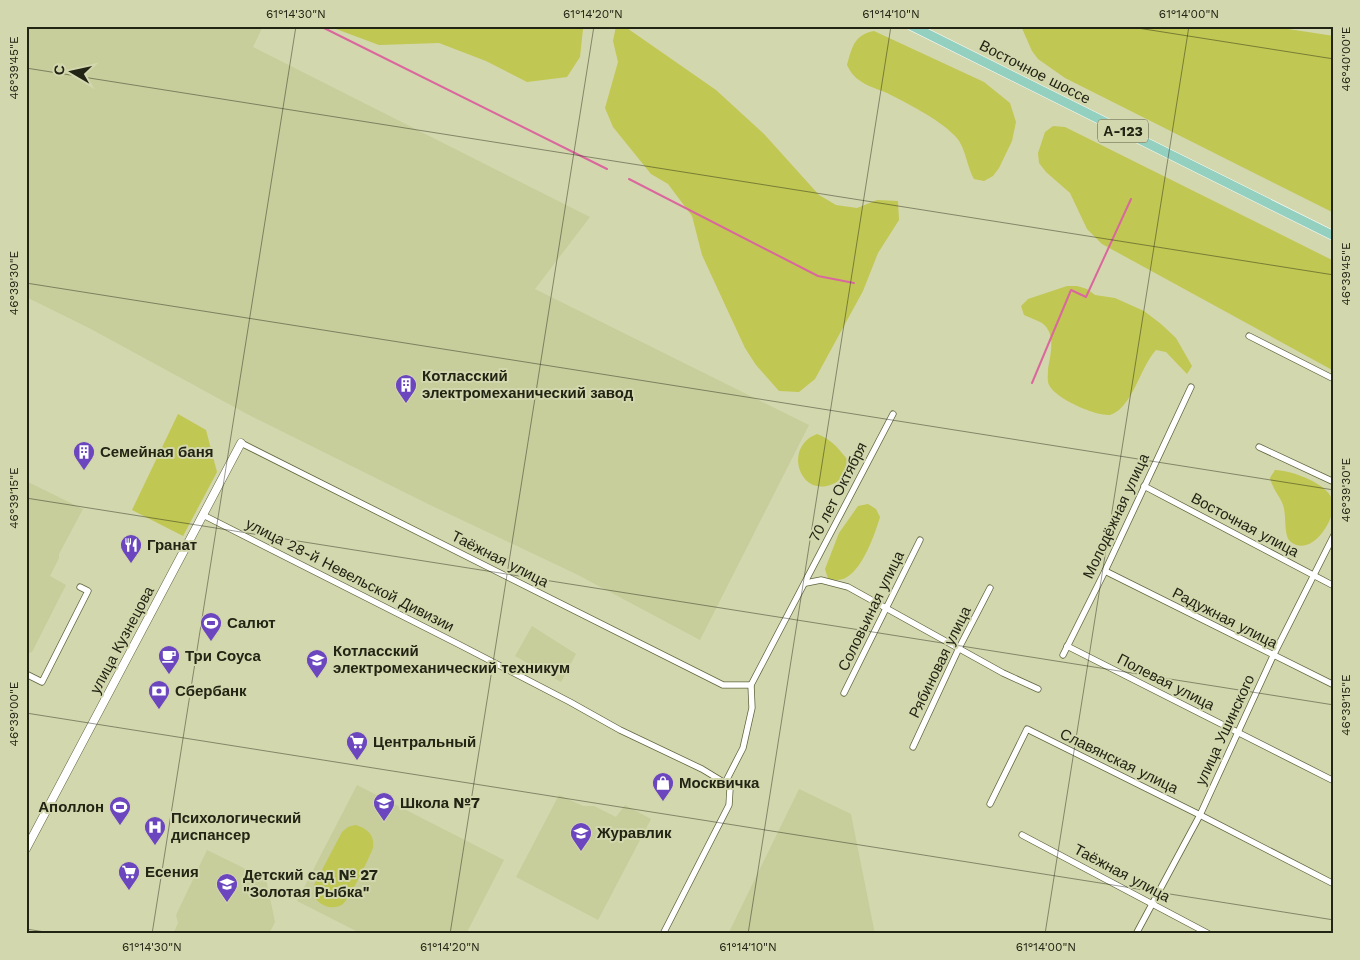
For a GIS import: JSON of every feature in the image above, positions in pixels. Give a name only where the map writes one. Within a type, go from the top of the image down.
[{"type":"main road","name":"Восточное шоссе","points":[[912,26],[1334,236]]},
{"type":"street","points":[[1249,336],[1334,379]]},
{"type":"street","name":"Молодёжная улица","points":[[1063,655],[1105,571],[1191,388]]},
{"type":"street","name":"70 лет Октября","points":[[751,686],[893,414]]},
{"type":"street","name":"улица Кузнецова","points":[[26,849],[241,443]]},
{"type":"street","name":"Таёжная улица","points":[[241,443],[723,684],[751,686]]},
{"type":"street","points":[[1259,447],[1334,482]]},
{"type":"street","name":"Восточная улица","points":[[1144,486],[1334,586]]},
{"type":"street","name":"улица 28-й Невельской Дивизии","points":[[203,515],[450,640],[725,783]]},
{"type":"street","name":"улица Ушинского","points":[[1136,934],[1200,815],[1273,656],[1334,536]]},
{"type":"street","name":"Соловьиная улица","points":[[844,693],[920,540]]},
{"type":"street","name":"Радужная улица","points":[[1105,571],[1334,685]]},
{"type":"street","points":[[806,583],[821,580],[835,582],[848,587],[1003,673],[1038,689]]},
{"type":"street","points":[[26,674],[42,682],[88,591],[80,587]]},
{"type":"street","name":"Рябиновая улица","points":[[913,747],[958,648],[990,588]]},
{"type":"street","name":"Полевая улица","points":[[1067,646],[1334,781]]},
{"type":"street","points":[[663,934],[729,805],[730,789],[725,783],[743,748],[752,708],[751,686]]},
{"type":"street","name":"Славянская улица","points":[[990,804],[1027,729],[1334,884]]},
{"type":"street","name":"Таёжная улица","points":[[1022,835],[1209,934]]},
{"type":"shaded area","points":[[26,26],[263,26],[253,47],[590,217],[535,289],[809,425],[700,640],[578,575],[428,504],[247,414],[89,328],[26,297]]},
{"type":"shaded area","points":[[26,481],[83,509],[59,554],[59,558],[50,576],[66,585],[32,652],[26,654]]},
{"type":"shaded area","points":[[532,626],[576,654],[561,682],[515,656]]},
{"type":"shaded area","name":"Школа №7","points":[[357,785],[504,860],[466,934],[362,934],[297,901]]},
{"type":"shaded area","points":[[799,789],[851,814],[875,934],[728,934]]},
{"type":"shaded area","name":"Журавлик","points":[[559,795],[583,806],[594,806],[616,817],[625,805],[651,819],[598,920],[516,877]]},
{"type":"shaded area","name":"Детский сад № 27 \"Золотая Рыбка\"","points":[[207,850],[266,879],[275,922],[269,934],[173,934],[178,923],[176,915]]},
{"type":"green space","points":[[328,26],[580,26],[583,29],[580,57],[567,77],[527,82],[486,61],[439,43],[379,45]]},
{"type":"green space","points":[[616,26],[624,26],[716,90],[764,134],[819,195],[836,205],[857,208],[877,200],[898,201],[899,220],[878,253],[863,291],[815,379],[799,392],[779,391],[756,365],[745,348],[702,255],[692,216],[668,184],[651,174],[613,127],[605,108],[618,62],[613,41]]},
{"type":"green space","points":[[1021,26],[1268,26],[1334,36],[1334,213],[1065,78],[1038,59],[1032,51]]},
{"type":"green space","points":[[874,31],[984,82],[1010,103],[1016,122],[1012,141],[993,176],[984,181],[974,179],[961,144],[947,128],[887,93],[865,84],[853,75],[847,65],[852,47],[862,35]]},
{"type":"green space","points":[[1053,126],[1065,127],[1334,261],[1334,371],[1102,244],[1087,229],[1070,193],[1046,172],[1039,163],[1038,153],[1045,132]]},
{"type":"green space","points":[[1067,286],[1077,286],[1087,289],[1095,295],[1115,298],[1144,311],[1176,338],[1192,366],[1187,374],[1166,352],[1156,350],[1146,364],[1126,403],[1113,414],[1103,415],[1086,410],[1059,396],[1048,382],[1051,351],[1050,333],[1042,323],[1024,315],[1021,306],[1028,299]]},
{"type":"green space","points":[[178,414],[206,430],[217,472],[183,536],[132,510]]},
{"type":"green space","points":[[817,434],[830,441],[847,459],[844,477],[830,485],[818,486],[808,482],[801,473],[798,462],[800,451],[806,441]]},
{"type":"green space","points":[[1275,470],[1290,472],[1309,479],[1325,489],[1333,502],[1331,518],[1321,535],[1306,545],[1299,546],[1291,542],[1287,535],[1283,505],[1270,478]]},
{"type":"green space","points":[[868,504],[876,509],[880,517],[872,541],[863,559],[853,573],[847,577],[840,580],[828,579],[825,569],[839,533],[858,506]]},
{"type":"green space","points":[[355,825],[369,833],[373,839],[373,848],[343,904],[337,907],[323,905],[315,897],[314,885],[342,832],[348,827]]},
{"type":"waterway","points":[[325,26],[324,28],[607,169]]},
{"type":"waterway","points":[[629,179],[818,276],[854,283]]},
{"type":"waterway","points":[[1032,383],[1071,290],[1086,297],[1131,199]]},
{"type":"place","name":"Котласский электромеханический завод","points":[[406,404]]},
{"type":"place","name":"Семейная баня","points":[[84,471]]},
{"type":"place","name":"Гранат","points":[[131,564]]},
{"type":"place","name":"Салют","points":[[211,642]]},
{"type":"place","name":"Три Соуса","points":[[169,675]]},
{"type":"place","name":"Котласский электромеханический техникум","points":[[317,679]]},
{"type":"place","name":"Сбербанк","points":[[159,710]]},
{"type":"place","name":"Центральный","points":[[357,761]]},
{"type":"place","name":"Москвичка","points":[[663,802]]},
{"type":"place","name":"Школа №7","points":[[384,822]]},
{"type":"place","name":"Аполлон","points":[[120,826]]},
{"type":"place","name":"Психологический диспансер","points":[[155,846]]},
{"type":"place","name":"Журавлик","points":[[581,852]]},
{"type":"place","name":"Есения","points":[[129,891]]},
{"type":"place","name":"Детский сад № 27 \"Золотая Рыбка\"","points":[[227,903]]}]
